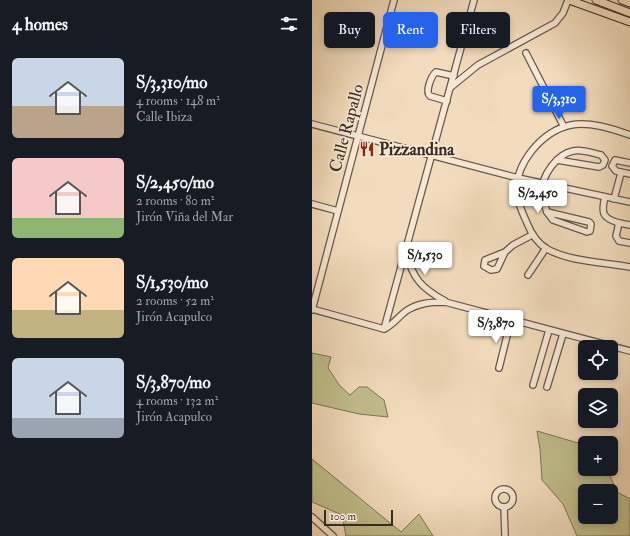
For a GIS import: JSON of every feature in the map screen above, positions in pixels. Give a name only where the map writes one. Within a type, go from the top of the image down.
[{"type":"main road","points":[[568,0],[630,22]]},
{"type":"main road","points":[[596,0],[630,13]]},
{"type":"main road","points":[[622,0],[630,3]]},
{"type":"street","name":"Calle Rapallo","points":[[312,310],[394,0]]},
{"type":"street","points":[[384,329],[474,0]]},
{"type":"street","points":[[451,88],[478,64],[555,23],[563,13],[568,0]]},
{"type":"street","points":[[526,53],[564,127]]},
{"type":"street","points":[[447,101],[430,96],[428,91],[432,76],[436,72],[454,76]]},
{"type":"street","points":[[312,124],[518,178],[630,202]]},
{"type":"street","points":[[630,135],[617,130],[585,124],[564,127],[545,137],[536,145],[525,162],[518,178],[517,194],[523,214],[532,235],[546,248],[571,257],[630,267]]},
{"type":"street","points":[[547,212],[589,222],[591,224],[590,231],[587,232],[553,220],[547,212],[542,190],[543,184],[557,160],[568,152],[580,150],[601,155],[605,160],[603,165],[599,167],[557,160]]},
{"type":"street","points":[[630,163],[615,160],[613,163],[613,168],[621,173],[630,174]]},
{"type":"street","points":[[614,199],[621,173]]},
{"type":"street","points":[[605,197],[602,209],[604,214],[611,220],[630,225]]},
{"type":"street","points":[[312,204],[338,211]]},
{"type":"street","points":[[619,223],[617,239],[630,243]]},
{"type":"street","points":[[505,252],[532,235]]},
{"type":"street","points":[[528,275],[546,248]]},
{"type":"street","points":[[406,249],[409,264],[417,280],[426,290],[445,302]]},
{"type":"street","points":[[312,285],[318,287]]},
{"type":"street","points":[[384,329],[405,311],[417,305],[429,302],[445,302],[629,351]]},
{"type":"street","points":[[312,310],[384,329]]},
{"type":"street","points":[[499,368],[511,320]]},
{"type":"street","points":[[533,385],[548,330]]},
{"type":"street","points":[[547,387],[563,334]]},
{"type":"street","points":[[504,508],[505,536]]},
{"type":"street","points":[[312,517],[333,536]]},
{"type":"shaded area","points":[[312,353],[331,357],[328,368],[340,386],[350,395],[359,387],[367,387],[384,400],[388,417],[359,414],[312,403]]},
{"type":"shaded area","points":[[537,431],[578,443],[578,476],[610,476],[614,484],[578,484],[578,524],[618,524],[618,493],[630,499],[630,536],[577,536],[563,504],[542,480]]},
{"type":"shaded area","points":[[312,459],[401,532],[419,514],[433,536],[346,536],[342,515],[312,502]]},
{"type":"place","name":"Pizzandina","points":[[367,149]]}]
